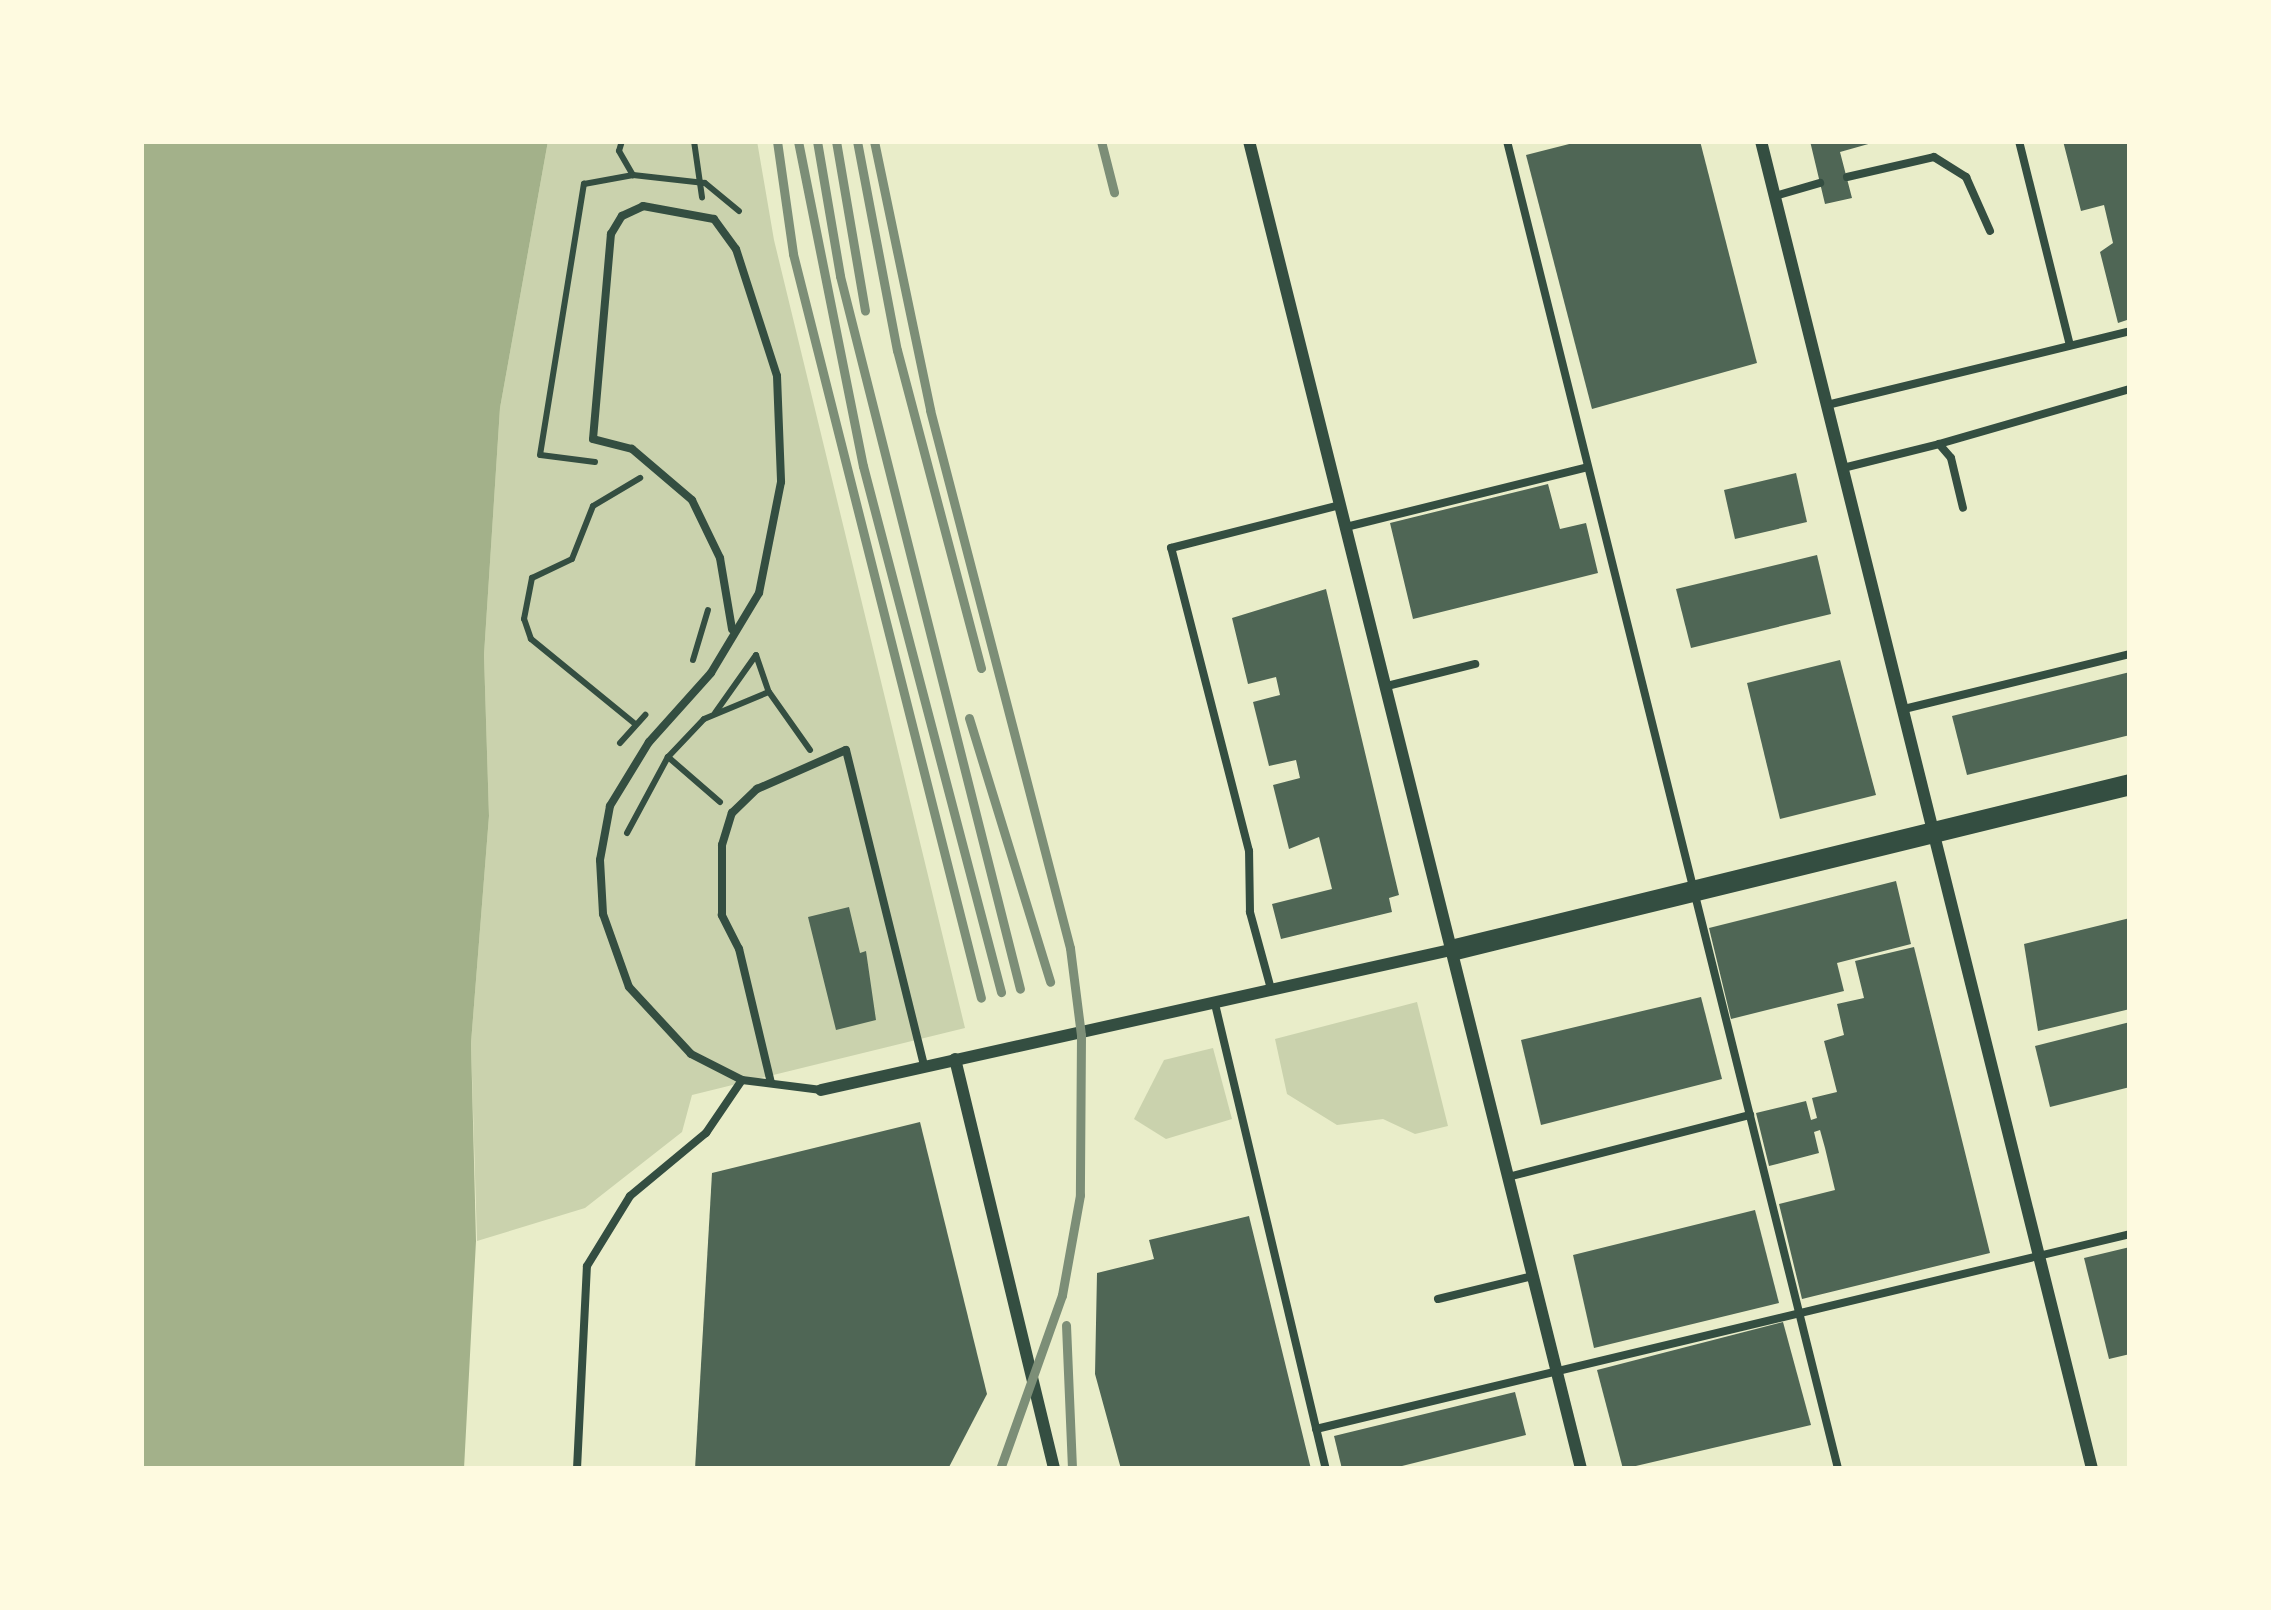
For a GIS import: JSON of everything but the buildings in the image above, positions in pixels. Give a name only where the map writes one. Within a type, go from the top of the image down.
[{"type":"street","points":[[1249,141],[1581,1469]]},
{"type":"street","points":[[1761,141],[2092,1469]]},
{"type":"street","points":[[821,1090],[1454,950],[2130,784]]},
{"type":"street","points":[[955,1059],[1054,1469]]},
{"type":"lane","points":[[1507,141],[1838,1469]]},
{"type":"lane","points":[[2019,141],[2070,345]]},
{"type":"lane","points":[[1846,177],[1934,157],[1966,177],[1972,206],[1990,231]]},
{"type":"lane","points":[[1775,196],[1820,184]]},
{"type":"lane","points":[[733,628],[717,546],[692,500],[632,449],[593,439],[610,234],[622,216],[643,206],[698,212],[724,229],[750,280],[780,402],[778,522],[759,593],[733,628],[711,673],[649,742],[610,806],[600,891],[618,964],[648,1016],[691,1054],[742,1080],[821,1090]]},
{"type":"lane","points":[[1827,405],[2130,331]]},
{"type":"lane","points":[[1844,468],[2130,388]]},
{"type":"lane","points":[[1939,444],[1951,458],[1964,508]]},
{"type":"lane","points":[[1346,526],[1588,466]]},
{"type":"lane","points":[[1271,989],[1250,912],[1250,851],[1172,548],[1340,505]]},
{"type":"lane","points":[[1902,710],[2130,654]]},
{"type":"lane","points":[[1387,686],[1475,664]]},
{"type":"lane","points":[[771,1083],[739,949],[722,915],[717,875],[732,813],[757,789],[814,758],[846,750],[924,1066]]},
{"type":"lane","points":[[1214,1002],[1326,1469]]},
{"type":"lane","points":[[578,1469],[586,1266],[630,1196],[706,1133],[742,1080]]},
{"type":"lane","points":[[1508,1177],[1750,1115]]},
{"type":"lane","points":[[1316,1429],[2130,1234]]},
{"type":"lane","points":[[1438,1299],[1533,1276]]},
{"type":"path","points":[[622,141],[619,151],[633,175]]},
{"type":"path","points":[[694,141],[705,184],[698,212]]},
{"type":"path","points":[[634,723],[531,639],[524,619],[532,578],[579,550],[593,506],[638,477],[652,486]]},
{"type":"path","points":[[691,666],[709,593]]},
{"type":"path","points":[[626,838],[668,757],[713,715],[756,655],[769,692],[797,722],[814,758]]},
{"type":"path","points":[[713,715],[769,692]]},
{"type":"path","points":[[620,743],[651,710]]},
{"type":"path","points":[[668,757],[732,813]]},
{"type":"shaded area","points":[[141,141],[548,141],[500,408],[484,655],[489,816],[471,1043],[476,1241],[464,1469],[141,1469]]},
{"type":"shaded area","points":[[548,141],[757,141],[774,240],[965,1028],[692,1095],[682,1132],[585,1208],[477,1241],[471,1043],[489,816],[484,655],[500,408]]},
{"type":"shaded area","points":[[1417,1002],[1448,1126],[1415,1134],[1383,1119],[1337,1125],[1287,1094],[1275,1039]]},
{"type":"shaded area","points":[[1213,1048],[1232,1119],[1166,1139],[1134,1119],[1164,1060]]},
{"type":"railway","points":[[777,141],[793,254],[981,998]]},
{"type":"railway","points":[[798,141],[863,466],[1001,992]]},
{"type":"railway","points":[[817,141],[840,276],[1020,989]]},
{"type":"railway","points":[[836,141],[865,311]]},
{"type":"railway","points":[[857,141],[897,350],[981,668]]},
{"type":"railway","points":[[874,141],[930,410],[1070,948],[1081,1035],[1080,1195],[1062,1295],[1000,1469]]},
{"type":"railway","points":[[1101,141],[1114,192]]},
{"type":"railway","points":[[969,718],[1050,982]]},
{"type":"railway","points":[[1066,1325],[1072,1469]]}]
